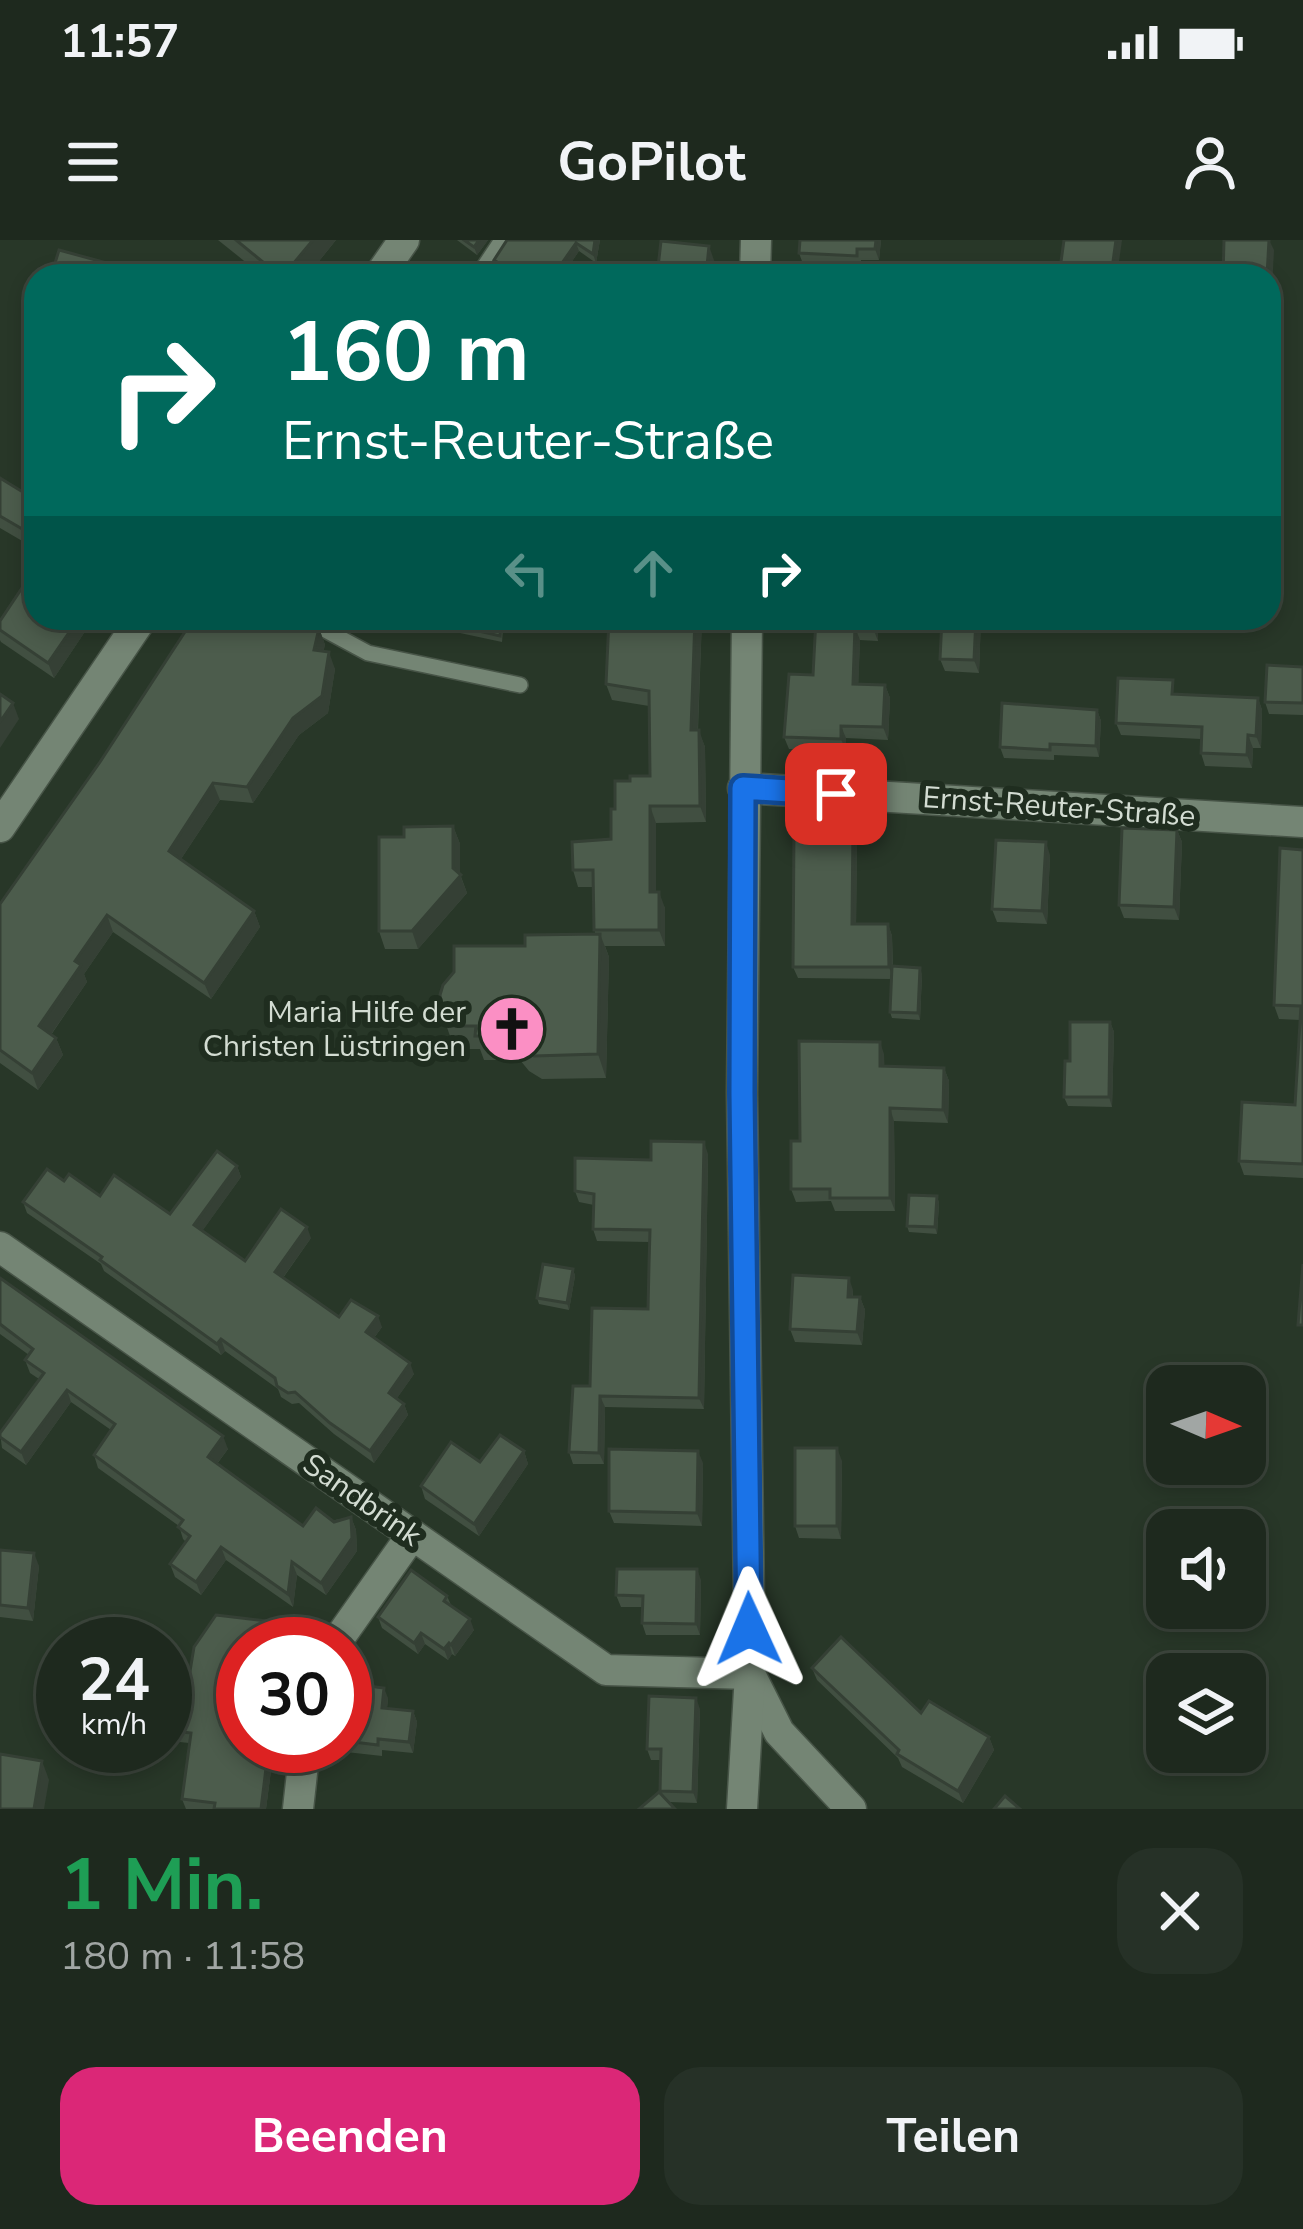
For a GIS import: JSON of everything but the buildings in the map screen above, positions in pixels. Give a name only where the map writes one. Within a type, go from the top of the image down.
[{"type":"street","points":[[0,827],[134,630]]},
{"type":"street","points":[[742,1809],[750,1675],[742,1093],[747,630]]},
{"type":"street","name":"Ernst-Reuter-Straße","points":[[743,788],[1303,822]]},
{"type":"street","name":"Sandbrink","points":[[0,1247],[606,1670],[750,1675]]},
{"type":"street","points":[[354,1617],[412,1535]]},
{"type":"street","points":[[750,1675],[779,1732],[851,1809]]},
{"type":"street","points":[[298,1809],[302,1773]]},
{"type":"lane","points":[[326,630],[368,652],[520,685]]},
{"type":"place","name":"Maria Hilfe der Christen Lüstringen","points":[[512,1029]]},
{"type":"route","points":[[749,1629],[743,788],[836,794]]}]
